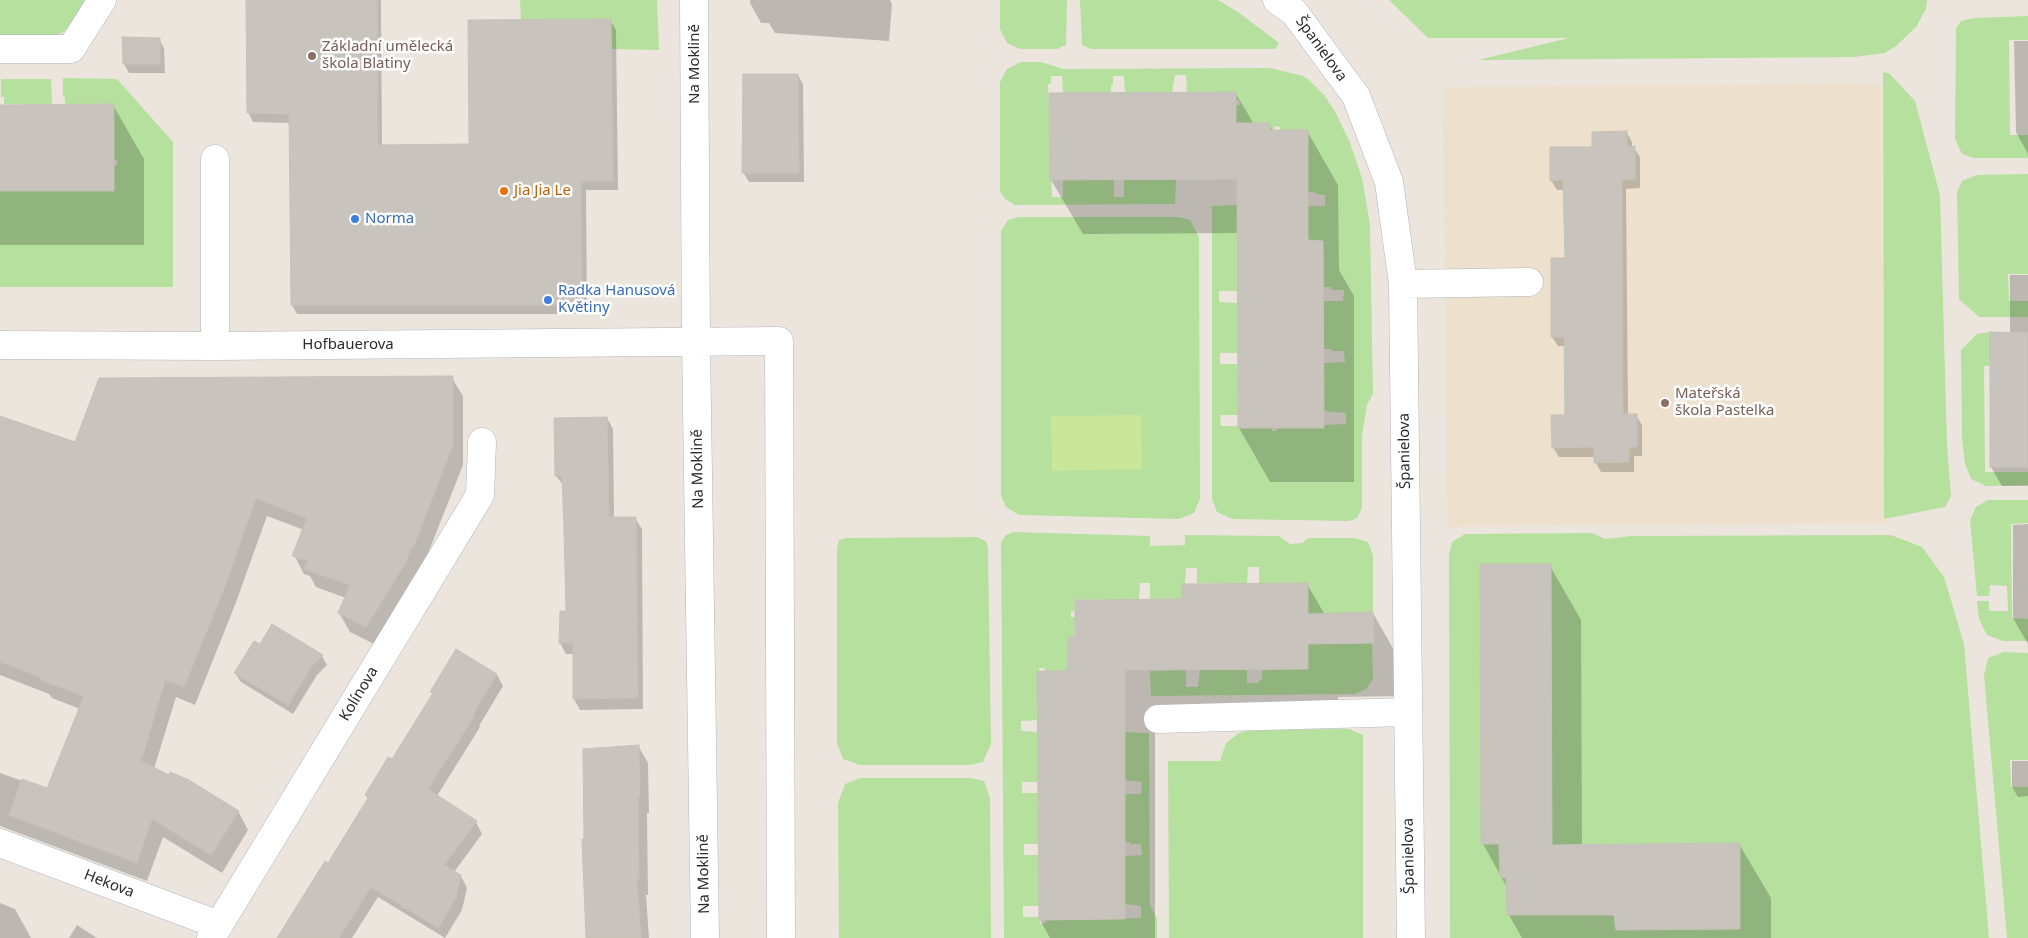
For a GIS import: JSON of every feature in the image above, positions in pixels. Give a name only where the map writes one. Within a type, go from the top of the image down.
[{"type":"street","points":[[0,49],[71,49],[102,0]]},
{"type":"street","name":"Na Moklině","points":[[694,0],[696,342],[705,938]]},
{"type":"street","name":"Španielova","points":[[1293,4],[1356,96],[1389,182],[1403,284],[1410,938]]},
{"type":"street","points":[[214,346],[215,159]]},
{"type":"street","points":[[1403,284],[1530,282]]},
{"type":"street","name":"Hofbauerova","points":[[0,345],[214,346],[778,341],[781,938]]},
{"type":"street","name":"Kolínova","points":[[215,932],[480,495],[482,442]]},
{"type":"street","points":[[1158,718],[1407,712]]},
{"type":"street","name":"Hekova","points":[[0,843],[215,932]]},
{"type":"shaded area","name":"Mateřská škola Pastelka","points":[[1881,83],[1885,523],[1447,527],[1443,87]]},
{"type":"green space","points":[[0,0],[91,0],[73,26],[51,39],[0,42]]},
{"type":"green space","points":[[520,0],[657,0],[659,50],[612,49],[611,19],[521,20]]},
{"type":"green space","points":[[1000,0],[1067,0],[1066,45],[1057,49],[1020,49],[1007,43],[1000,29]]},
{"type":"green space","points":[[1080,0],[1218,0],[1238,12],[1279,43],[1275,49],[1091,49],[1082,45]]},
{"type":"green space","points":[[1389,0],[1927,0],[1926,9],[1916,27],[1896,46],[1885,53],[1854,57],[1478,60],[1569,38],[1428,38]]},
{"type":"green space","points":[[2028,16],[2028,40],[2009,40],[2010,135],[2028,135],[2028,158],[1974,158],[1962,154],[1955,139],[1956,28],[1961,21],[1974,18]]},
{"type":"green space","points":[[1021,62],[1041,62],[1063,69],[1270,68],[1303,76],[1324,95],[1336,113],[1350,143],[1362,178],[1370,224],[1373,394],[1367,405],[1362,436],[1362,508],[1357,518],[1349,521],[1232,519],[1217,512],[1212,499],[1212,206],[1237,205],[1237,291],[1219,291],[1219,302],[1237,303],[1238,353],[1220,353],[1220,364],[1237,364],[1238,415],[1220,415],[1221,426],[1272,428],[1272,431],[1277,431],[1277,428],[1324,427],[1324,425],[1346,424],[1346,413],[1324,411],[1324,363],[1345,362],[1344,351],[1324,349],[1323,301],[1343,301],[1344,290],[1332,290],[1331,287],[1324,287],[1323,241],[1308,240],[1308,206],[1325,206],[1325,195],[1316,194],[1315,192],[1302,192],[1308,130],[1280,130],[1280,127],[1275,126],[1274,130],[1270,129],[1269,123],[1236,123],[1236,106],[1240,105],[1239,100],[1236,100],[1236,92],[1187,93],[1186,75],[1175,75],[1172,93],[1125,93],[1124,76],[1113,76],[1111,93],[1063,93],[1062,76],[1051,76],[1051,84],[1048,84],[1052,197],[1063,197],[1063,180],[1114,179],[1114,197],[1124,197],[1124,179],[1176,179],[1175,204],[1015,205],[1005,199],[1000,191],[1000,82],[1007,69]]},
{"type":"green space","points":[[1883,72],[1890,74],[1915,101],[1940,195],[1947,445],[1951,496],[1945,507],[1884,519]]},
{"type":"green space","points":[[63,78],[117,79],[173,142],[173,287],[0,287],[0,191],[117,165],[117,160],[113,160],[114,104],[65,104]]},
{"type":"green space","points":[[1,79],[51,79],[52,104],[4,104],[4,97],[1,97]]},
{"type":"green space","points":[[2028,174],[2028,274],[2008,274],[2009,301],[2028,301],[2028,317],[1979,317],[1959,299],[1957,192],[1962,181],[1977,175]]},
{"type":"green space","points":[[1018,217],[1178,217],[1190,220],[1199,237],[1200,499],[1194,513],[1179,519],[1019,515],[1006,507],[1001,496],[1001,231],[1008,220]]},
{"type":"green space","points":[[1990,332],[1990,366],[1984,366],[1985,472],[2028,472],[2028,485],[1986,486],[1971,479],[1965,464],[1962,439],[1961,350],[1977,334]]},
{"type":"green space","points":[[1141,415],[1142,469],[1052,471],[1051,416]]},
{"type":"green space","points":[[1988,500],[2028,500],[2028,523],[2011,524],[2012,618],[2028,619],[2028,641],[2003,641],[1987,635],[1979,619],[1977,601],[1989,601],[1989,611],[2008,611],[2007,586],[1990,585],[1989,596],[1977,596],[1970,520],[1976,507]]},
{"type":"green space","points":[[1013,532],[1150,536],[1150,546],[1185,545],[1185,535],[1279,536],[1290,544],[1302,543],[1308,538],[1355,538],[1368,542],[1373,555],[1373,611],[1371,612],[1373,679],[1366,689],[1355,694],[1151,696],[1150,671],[1186,670],[1186,687],[1198,687],[1200,670],[1247,670],[1247,683],[1259,683],[1259,680],[1262,680],[1262,670],[1308,669],[1308,583],[1259,583],[1259,567],[1248,567],[1247,583],[1197,583],[1197,568],[1186,568],[1185,584],[1182,584],[1182,599],[1150,599],[1150,583],[1140,583],[1139,599],[1107,605],[1106,599],[1075,600],[1074,611],[1071,612],[1071,617],[1075,617],[1074,637],[1068,637],[1067,671],[1045,671],[1045,668],[1039,668],[1038,720],[1021,721],[1021,731],[1038,732],[1038,782],[1022,782],[1022,793],[1038,793],[1038,844],[1024,844],[1024,855],[1038,855],[1039,906],[1023,906],[1023,917],[1039,917],[1040,924],[1045,923],[1046,920],[1141,918],[1141,906],[1125,904],[1125,856],[1142,855],[1141,844],[1125,842],[1125,794],[1141,794],[1142,782],[1124,780],[1124,732],[1149,733],[1150,906],[1157,918],[1157,938],[1004,938],[1001,542],[1006,535]]},
{"type":"green space","points":[[1592,533],[1605,539],[1632,536],[1891,535],[1922,547],[1944,577],[1964,644],[1989,938],[1450,938],[1449,554],[1452,542],[1465,534]],"holes":[[[1480,564],[1550,564],[1552,845],[1740,843],[1740,929],[1616,930],[1614,915],[1508,915],[1506,878],[1500,877],[1499,844],[1481,844]]]},
{"type":"green space","points":[[977,537],[986,541],[988,549],[991,744],[983,762],[970,765],[860,765],[843,759],[837,743],[837,548],[839,540],[847,538]]},
{"type":"green space","points":[[2004,652],[2028,653],[2028,760],[2010,760],[2011,787],[2028,787],[2028,938],[2007,938],[1984,675],[1988,658]]},
{"type":"green space","points":[[1349,729],[1363,735],[1363,938],[1169,938],[1168,761],[1220,761],[1226,743],[1239,733],[1251,730]]},
{"type":"green space","points":[[860,778],[971,778],[984,781],[990,798],[991,938],[839,938],[838,803],[845,784]]},
{"type":"building","points":[[246,0],[377,0],[378,145],[469,144],[468,20],[611,19],[613,181],[581,181],[582,305],[291,305],[289,114],[247,113]]},
{"type":"building","points":[[122,37],[160,38],[160,64],[123,64]]},
{"type":"building","points":[[743,74],[798,74],[799,173],[742,173]]},
{"type":"building","points":[[1236,92],[1236,123],[1270,123],[1270,130],[1308,130],[1308,240],[1323,241],[1324,428],[1238,428],[1237,179],[1050,180],[1049,93]]},
{"type":"building","points":[[114,104],[114,191],[0,191],[0,105]]},
{"type":"building","points":[[1627,131],[1627,147],[1635,146],[1635,179],[1622,180],[1623,414],[1637,414],[1637,447],[1629,447],[1629,462],[1594,463],[1594,447],[1552,448],[1551,415],[1565,415],[1564,337],[1551,337],[1551,258],[1565,258],[1563,180],[1550,181],[1550,147],[1592,147],[1592,132]]},
{"type":"building","points":[[1990,332],[2028,333],[2028,467],[1990,467]]},
{"type":"building","points":[[453,376],[453,445],[413,548],[411,547],[406,562],[366,627],[338,613],[350,585],[304,569],[308,561],[292,556],[307,518],[256,498],[225,586],[184,687],[165,680],[141,761],[169,775],[170,772],[189,780],[239,811],[211,855],[152,819],[137,863],[9,815],[22,779],[47,788],[84,696],[40,680],[41,677],[0,662],[0,416],[75,442],[99,378]]},
{"type":"building","points":[[607,417],[609,517],[636,517],[638,698],[573,699],[573,643],[559,643],[560,611],[566,611],[562,476],[555,476],[554,418]]},
{"type":"building","points":[[1480,564],[1551,564],[1552,845],[1740,843],[1740,929],[1616,930],[1614,915],[1507,915],[1506,878],[1500,877],[1499,844],[1481,844]]},
{"type":"building","points":[[1308,583],[1308,614],[1373,612],[1374,643],[1308,644],[1308,669],[1125,670],[1125,919],[1039,920],[1037,671],[1067,671],[1068,637],[1074,637],[1075,635],[1075,600],[1182,599],[1182,584]]},
{"type":"building","points":[[272,624],[323,655],[312,666],[288,705],[234,673],[254,641],[260,644]]},
{"type":"building","points":[[456,649],[497,674],[473,714],[475,715],[428,789],[477,821],[444,865],[461,875],[456,898],[438,928],[371,887],[339,938],[277,938],[325,861],[328,863],[368,798],[365,795],[388,757],[392,759],[433,693],[430,692]]},
{"type":"building","points":[[639,745],[639,879],[637,879],[641,938],[586,938],[582,839],[584,839],[583,749]]},
{"type":"place","name":"Základní umělecká škola Blatiny","points":[[312,56]]},
{"type":"place","name":"Jia Jia Le","points":[[504,191]]},
{"type":"place","name":"Norma","points":[[355,219]]},
{"type":"place","name":"Radka Hanusová Květiny","points":[[548,300]]},
{"type":"place","name":"Mateřská škola Pastelka","points":[[1665,403]]}]
